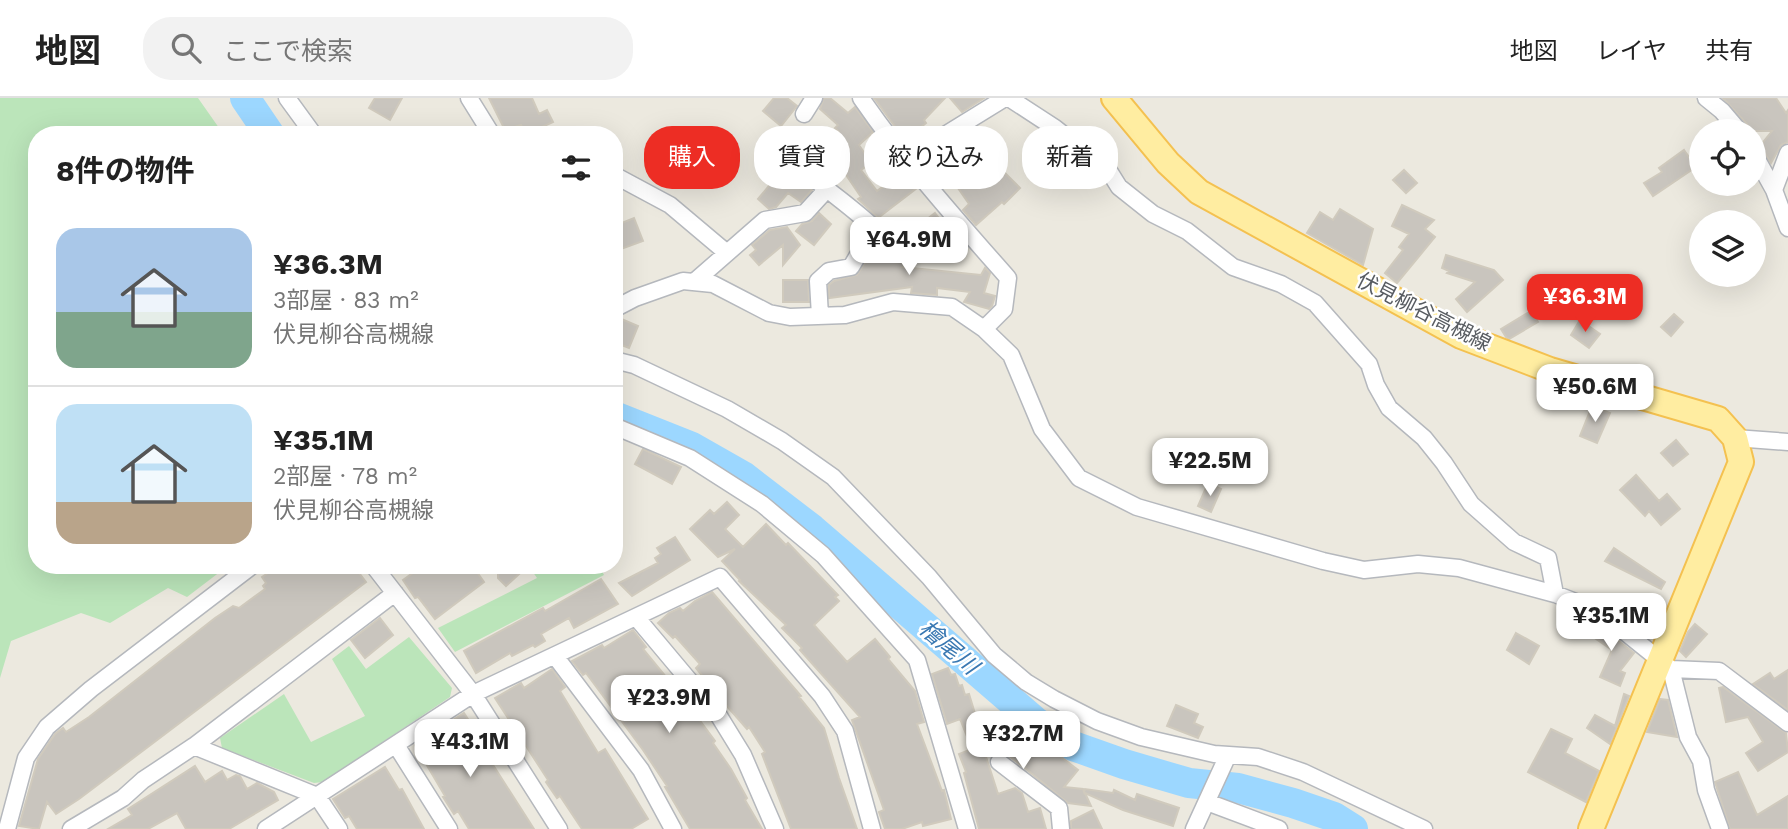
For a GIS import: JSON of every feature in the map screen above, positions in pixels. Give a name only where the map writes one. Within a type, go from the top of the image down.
[{"type":"main road","name":"伏見柳谷高槻線","points":[[1114,98],[1168,163],[1199,192],[1461,336],[1549,370],[1718,419],[1735,438]]},
{"type":"main road","points":[[1591,829],[1666,665],[1741,462],[1735,438]]},
{"type":"street","points":[[287,98],[307,126]]},
{"type":"street","points":[[470,98],[487,126]]},
{"type":"street","points":[[804,114],[814,98]]},
{"type":"street","points":[[861,98],[882,126]]},
{"type":"street","points":[[961,126],[1007,98],[1055,128],[1109,171],[1119,187],[1153,214],[1187,231],[1233,267],[1281,284],[1315,303],[1369,364],[1376,385],[1389,408],[1424,438],[1471,504],[1514,542],[1548,558],[1555,594]]},
{"type":"street","points":[[1706,98],[1729,119]]},
{"type":"street","points":[[1774,190],[1788,153]]},
{"type":"street","points":[[1766,176],[1788,228]]},
{"type":"street","points":[[623,180],[670,205],[727,253]]},
{"type":"street","points":[[694,282],[765,220],[805,213],[822,185],[874,228],[851,267],[829,271],[818,281],[820,316]]},
{"type":"street","points":[[932,189],[1008,278],[1004,309],[984,329]]},
{"type":"street","points":[[623,304],[683,281],[713,284],[769,313],[790,317],[845,315],[892,302],[952,307],[984,329],[1011,355],[1042,429],[1079,478],[1137,507],[1322,561],[1364,570],[1418,564],[1459,568],[1555,594],[1599,611],[1666,665],[1719,671],[1788,723]]},
{"type":"street","points":[[623,362],[727,409],[782,441],[832,478],[929,577],[994,655],[1026,682],[1097,721],[1141,737],[1226,760],[1258,757],[1303,772],[1424,829]]},
{"type":"street","points":[[623,430],[690,458],[762,504],[823,555],[917,660],[967,829]]},
{"type":"street","points":[[1735,438],[1788,442]]},
{"type":"street","points":[[7,829],[26,758],[47,727],[91,689],[241,574]]},
{"type":"street","points":[[380,574],[473,694],[559,829]]},
{"type":"street","points":[[267,829],[473,694],[720,578],[822,696],[845,731],[872,829]]},
{"type":"street","points":[[71,829],[123,798],[143,780],[194,746],[395,593]]},
{"type":"street","points":[[636,617],[719,716],[743,755],[775,829]]},
{"type":"street","points":[[555,656],[641,770],[673,829]]},
{"type":"street","points":[[1666,665],[1688,737],[1701,761],[1706,790],[1720,829]]},
{"type":"street","points":[[396,745],[449,829]]},
{"type":"street","points":[[194,746],[317,796],[339,829]]},
{"type":"street","points":[[1194,829],[1226,760]]},
{"type":"street","points":[[999,762],[1059,808],[1061,829]]},
{"type":"street","points":[[1208,801],[1279,829]]},
{"type":"green space","points":[[0,98],[198,98],[218,126],[28,126],[28,574],[217,574],[187,597],[168,588],[110,623],[81,613],[11,641],[0,678]]},
{"type":"green space","points":[[534,574],[604,575],[455,652],[438,628],[537,578]]},
{"type":"green space","points":[[409,637],[452,688],[450,697],[323,782],[314,783],[222,748],[220,738],[284,694],[311,742],[365,716],[332,659],[349,646],[366,669]]},
{"type":"building","points":[[375,98],[402,98],[390,120],[369,108]]},
{"type":"building","points":[[489,98],[532,98],[539,114],[547,110],[553,122],[544,126],[503,126]]},
{"type":"building","points":[[774,98],[787,98],[797,106],[781,126],[763,111]]},
{"type":"building","points":[[824,98],[830,98],[848,113],[855,107],[869,126],[864,126],[864,140],[859,145],[864,152],[864,168],[861,170],[864,174],[864,189],[916,189],[878,218],[858,199],[861,197],[850,181],[850,126],[837,126],[820,109]]},
{"type":"building","points":[[874,98],[945,98],[924,120],[926,123],[922,126],[895,126]]},
{"type":"building","points":[[950,98],[984,98],[962,112]]},
{"type":"building","points":[[1723,98],[1776,98],[1786,113],[1788,110],[1788,142],[1781,145],[1771,163],[1766,155],[1766,138],[1772,131],[1766,131],[1766,119],[1742,119]]},
{"type":"building","points":[[1684,150],[1689,157],[1689,172],[1653,196],[1644,183],[1662,172],[1659,168]]},
{"type":"building","points":[[1404,170],[1417,183],[1406,193],[1393,180]]},
{"type":"building","points":[[1008,176],[1020,188],[976,225],[963,210],[969,204],[959,189],[1008,189]]},
{"type":"building","points":[[766,189],[812,190],[801,202],[788,193],[776,207],[769,209],[758,199]]},
{"type":"building","points":[[1402,205],[1434,220],[1425,229],[1435,237],[1397,283],[1385,273],[1403,250],[1399,247],[1409,234],[1392,226]]},
{"type":"building","points":[[1340,209],[1373,229],[1363,265],[1307,233],[1320,212],[1333,220]]},
{"type":"building","points":[[819,213],[831,224],[814,245],[796,231]]},
{"type":"building","points":[[935,213],[960,239],[956,242],[946,233],[926,249],[912,231]]},
{"type":"building","points":[[634,218],[643,241],[623,248],[623,222]]},
{"type":"building","points":[[787,227],[800,245],[783,265],[783,245],[759,265],[750,255],[756,250],[752,245],[770,230]]},
{"type":"building","points":[[886,229],[903,240],[889,254],[905,265],[902,267],[981,275],[985,268],[990,273],[984,293],[995,296],[992,306],[989,309],[964,302],[970,292],[937,288],[937,295],[911,293],[912,287],[829,298],[829,285],[857,275]]},
{"type":"building","points":[[1446,255],[1494,270],[1503,280],[1467,312],[1456,299],[1475,282],[1447,273],[1449,271],[1442,268]]},
{"type":"building","points":[[783,280],[808,280],[809,302],[783,302]]},
{"type":"building","points":[[1531,311],[1538,322],[1509,339],[1506,337],[1501,329]]},
{"type":"building","points":[[1674,314],[1683,322],[1671,336],[1661,327]]},
{"type":"building","points":[[623,320],[638,326],[629,348],[623,346]]},
{"type":"building","points":[[1580,320],[1600,334],[1589,348],[1571,335]]},
{"type":"building","points":[[1592,406],[1610,413],[1597,443],[1580,436]]},
{"type":"building","points":[[1676,440],[1688,454],[1673,466],[1661,453]]},
{"type":"building","points":[[643,449],[681,467],[672,484],[635,464]]},
{"type":"building","points":[[1636,475],[1659,501],[1667,494],[1680,509],[1661,525],[1649,511],[1645,516],[1620,490]]},
{"type":"building","points":[[1208,483],[1221,489],[1211,512],[1198,506]]},
{"type":"building","points":[[727,502],[739,515],[725,529],[743,547],[766,524],[838,595],[835,597],[839,601],[814,625],[847,662],[875,639],[915,691],[924,722],[917,724],[942,791],[944,790],[951,819],[923,826],[922,822],[902,829],[885,829],[879,812],[884,810],[852,720],[860,717],[782,628],[786,625],[739,581],[722,561],[735,549],[718,557],[690,529],[710,510],[714,514]]},
{"type":"building","points":[[675,537],[690,560],[632,596],[619,583],[658,563],[655,558],[661,554],[657,548]]},
{"type":"building","points":[[1614,548],[1665,582],[1661,589],[1605,561]]},
{"type":"building","points":[[266,574],[360,574],[366,582],[79,799],[56,814],[47,802],[39,829],[19,826],[38,759],[55,734],[63,728],[66,732],[89,717],[215,618],[233,606],[239,608],[265,589],[263,586],[266,583],[262,577]]},
{"type":"building","points":[[411,574],[478,574],[484,582],[435,619],[418,597],[415,598],[403,580]]},
{"type":"building","points":[[498,574],[519,574],[506,586],[498,578]]},
{"type":"building","points":[[601,579],[618,604],[574,628],[569,618],[541,634],[545,641],[535,647],[533,645],[512,656],[510,653],[476,673],[464,651],[543,608],[545,611]]},
{"type":"building","points":[[712,592],[801,696],[799,697],[824,728],[857,829],[791,829],[762,754],[765,752],[749,727],[747,729],[696,668],[700,664],[675,636],[673,638],[658,623],[669,613],[680,608],[683,611]]},
{"type":"building","points":[[1633,596],[1659,614],[1646,635],[1619,614]]},
{"type":"building","points":[[380,618],[393,635],[365,658],[351,640]]},
{"type":"building","points":[[1590,619],[1634,653],[1620,671],[1625,673],[1620,686],[1600,677],[1612,650],[1583,630]]},
{"type":"building","points":[[1695,624],[1707,634],[1686,657],[1680,651],[1688,632]]},
{"type":"building","points":[[633,630],[646,647],[643,649],[715,741],[713,743],[731,769],[762,829],[690,829],[665,787],[667,786],[643,750],[586,673],[583,675],[572,661],[602,645],[604,648]]},
{"type":"building","points":[[1516,633],[1539,646],[1529,664],[1507,650]]},
{"type":"building","points":[[948,668],[951,675],[955,674],[959,686],[962,685],[965,695],[969,694],[980,730],[1003,722],[1011,743],[1021,731],[1040,747],[1043,743],[1078,770],[1064,787],[1083,789],[1084,792],[1085,789],[1113,793],[1114,790],[1135,800],[1137,794],[1179,808],[1173,826],[1123,810],[1085,793],[1091,806],[1068,803],[1005,753],[996,752],[980,738],[998,794],[1015,788],[1022,793],[1028,812],[1040,808],[1046,829],[979,829],[964,773],[966,772],[959,754],[972,749],[960,719],[947,724],[932,674]]},
{"type":"building","points":[[552,669],[565,687],[560,691],[598,753],[605,749],[648,819],[631,829],[582,829],[560,796],[557,798],[546,782],[548,780],[495,698],[521,683],[524,688]]},
{"type":"building","points":[[1788,670],[1788,710],[1753,684],[1770,673],[1774,679]]},
{"type":"building","points":[[1723,687],[1786,733],[1788,752],[1758,771],[1746,753],[1763,742],[1748,717],[1726,722],[1719,688]]},
{"type":"building","points":[[1624,694],[1629,696],[1610,744],[1587,728],[1595,715],[1615,726]]},
{"type":"building","points":[[1660,699],[1668,700],[1677,737],[1647,732]]},
{"type":"building","points":[[1176,705],[1198,714],[1194,723],[1203,727],[1198,738],[1167,726]]},
{"type":"building","points":[[464,713],[473,727],[470,729],[534,829],[469,829],[458,811],[454,814],[443,797],[445,796],[415,745]]},
{"type":"building","points":[[1551,729],[1572,739],[1565,753],[1599,771],[1586,802],[1528,772]]},
{"type":"building","points":[[195,766],[205,782],[222,771],[227,780],[236,775],[240,776],[247,789],[257,783],[274,792],[278,800],[229,829],[186,829],[177,813],[148,829],[108,829],[132,815],[128,809]]},
{"type":"building","points":[[385,767],[399,790],[402,789],[424,829],[357,829],[349,816],[345,818],[333,799]]},
{"type":"building","points":[[1738,772],[1757,815],[1788,796],[1788,829],[1730,829],[1715,782]]},
{"type":"building","points":[[1093,810],[1102,829],[1071,829],[1071,821]]},
{"type":"waterway","name":"檜尾川","points":[[245,98],[264,126]]},
{"type":"waterway","name":"檜尾川","points":[[623,420],[692,447],[743,476],[812,529],[1036,722],[1073,746],[1189,783],[1238,788],[1293,803],[1334,817],[1353,829]]}]
